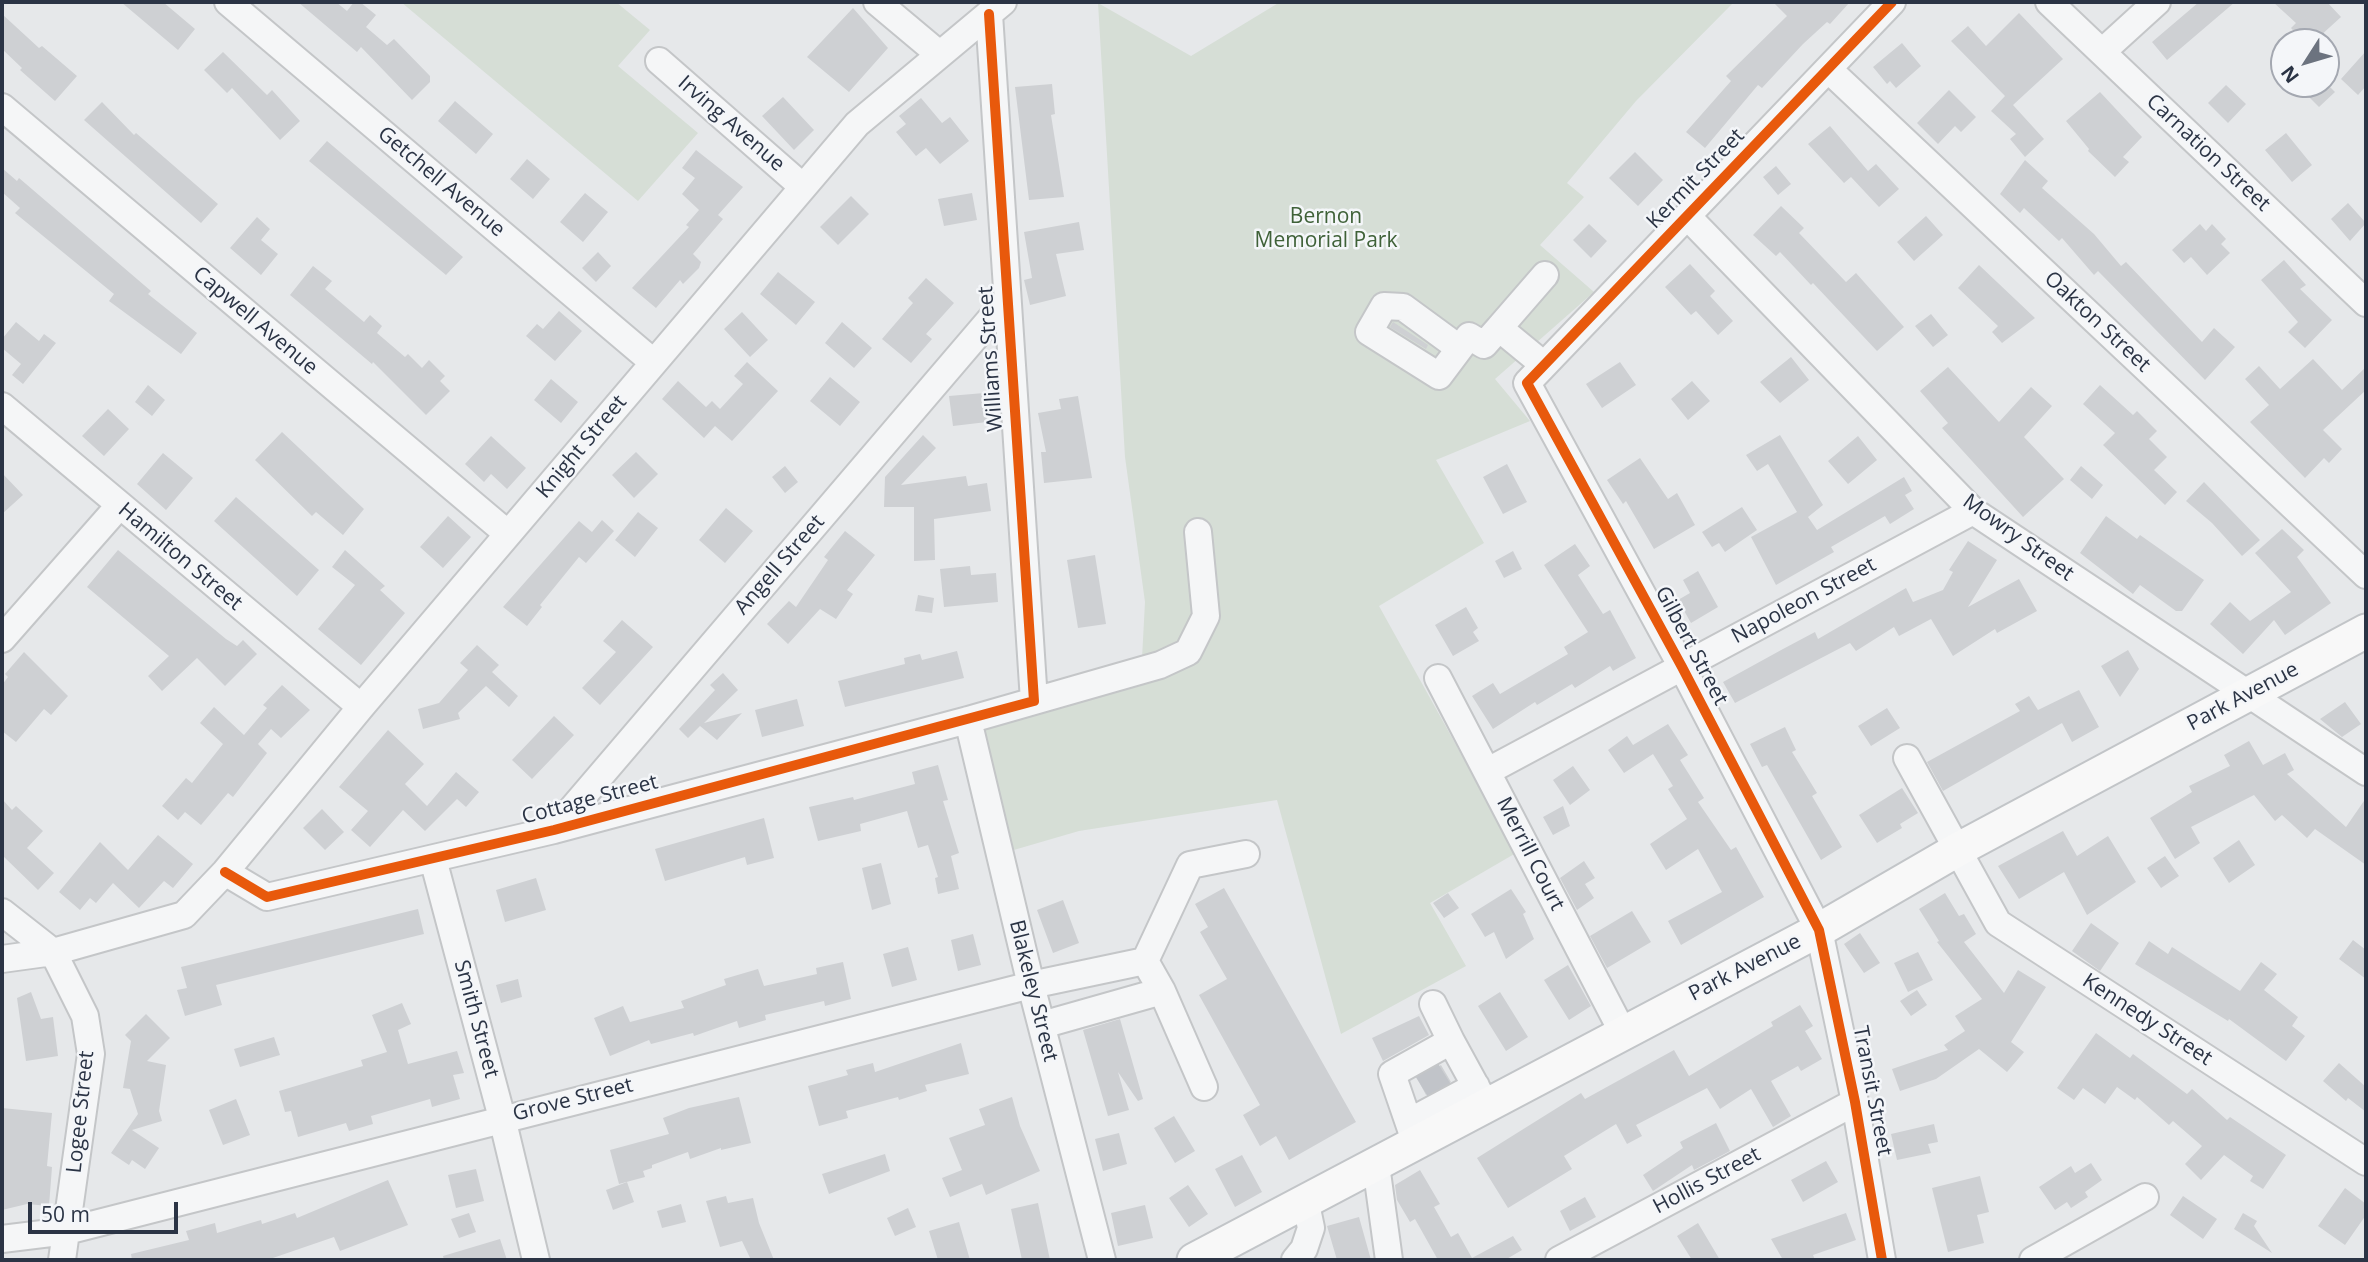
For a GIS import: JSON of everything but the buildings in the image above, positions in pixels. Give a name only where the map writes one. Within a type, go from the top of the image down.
[{"type":"main road","name":"Park Avenue","points":[[1202,1258],[1305,1199],[1377,1165],[1412,1113],[1481,1095],[1622,1031],[1819,930],[1957,850],[2366,631]]},
{"type":"street","name":"Getchell Avenue","points":[[228,2],[653,362]]},
{"type":"street","points":[[877,2],[939,54]]},
{"type":"street","name":"Kermit Street","points":[[1535,374],[1892,2]]},
{"type":"street","name":"Carnation Street","points":[[2049,2],[2366,303]]},
{"type":"street","points":[[2102,52],[2157,2]]},
{"type":"street","name":"Knight Street","points":[[53,952],[184,915],[225,872],[360,707],[857,124],[996,8]]},
{"type":"street","name":"Williams Street","points":[[996,8],[1006,301],[1034,701]]},
{"type":"street","name":"Irving Avenue","points":[[659,61],[803,187]]},
{"type":"street","name":"Oakton Street","points":[[1828,69],[2366,575]]},
{"type":"street","name":"Capwell Avenue","points":[[2,107],[508,534]]},
{"type":"street","name":"Mowry Street","points":[[1687,216],[1973,511],[2366,772]]},
{"type":"street","points":[[1459,348],[1469,336],[1484,345],[1545,275]]},
{"type":"street","name":"Angell Street","points":[[554,830],[1006,301]]},
{"type":"street","points":[[1499,328],[1535,374]]},
{"type":"street","name":"Gilbert Street","points":[[1535,374],[1682,667],[1819,930]]},
{"type":"street","name":"Hamilton Street","points":[[2,406],[360,707]]},
{"type":"street","points":[[2,639],[119,506]]},
{"type":"street","name":"Napoleon Street","points":[[1488,771],[1973,511]]},
{"type":"street","name":"Cottage Street","points":[[225,872],[267,897],[554,830],[1160,666],[1188,652],[1206,617],[1198,532]]},
{"type":"street","name":"Merrill Court","points":[[1437,678],[1622,1031]]},
{"type":"street","name":"Blakeley Street","points":[[968,720],[1031,985],[1102,1260]]},
{"type":"street","name":"Kennedy Street","points":[[1907,758],[1998,923],[2366,1162]]},
{"type":"street","points":[[1204,1087],[1162,991],[1145,961],[1189,865],[1246,854]]},
{"type":"street","name":"Smith Street","points":[[433,859],[537,1260]]},
{"type":"street","name":"Logee Street","points":[[2,912],[53,952],[85,1016],[91,1054],[62,1260]]},
{"type":"street","name":"Transit Street","points":[[1819,930],[1856,1102],[1882,1260]]},
{"type":"street","points":[[2,959],[53,952]]},
{"type":"street","name":"Grove Street","points":[[2,1239],[67,1231],[1031,985],[1145,961]]},
{"type":"street","points":[[1042,1025],[1162,991]]},
{"type":"street","points":[[1433,1004],[1453,1058],[1481,1095]]},
{"type":"street","points":[[1412,1113],[1392,1073],[1453,1058]]},
{"type":"street","name":"Hollis Street","points":[[1559,1260],[1856,1102]]},
{"type":"street","points":[[1377,1165],[1390,1260]]},
{"type":"street","points":[[2034,1260],[2145,1197]]},
{"type":"street","points":[[1295,1260],[1304,1249],[1311,1228],[1305,1199]]},
{"type":"green space","points":[[401,2],[616,2],[650,30],[618,66],[698,133],[638,201]]},
{"type":"green space","name":"Bernon Memorial Park","points":[[1280,2],[1734,2],[1636,101],[1567,183],[1584,197],[1540,245],[1594,292],[1495,379],[1530,421],[1436,460],[1484,543],[1379,606],[1516,853],[1430,903],[1466,966],[1341,1034],[1277,800],[1079,831],[1000,854],[975,729],[1141,677],[1145,602],[1125,457],[1098,3],[1191,56]]},
{"type":"tunnel","points":[[1422,1087],[1446,1072]]},
{"type":"cycle path","points":[[1882,1260],[1855,1102],[1819,930],[1682,667],[1527,383],[1892,2]]},
{"type":"cycle path","points":[[225,872],[267,897],[554,830],[1034,701],[989,14]]}]
